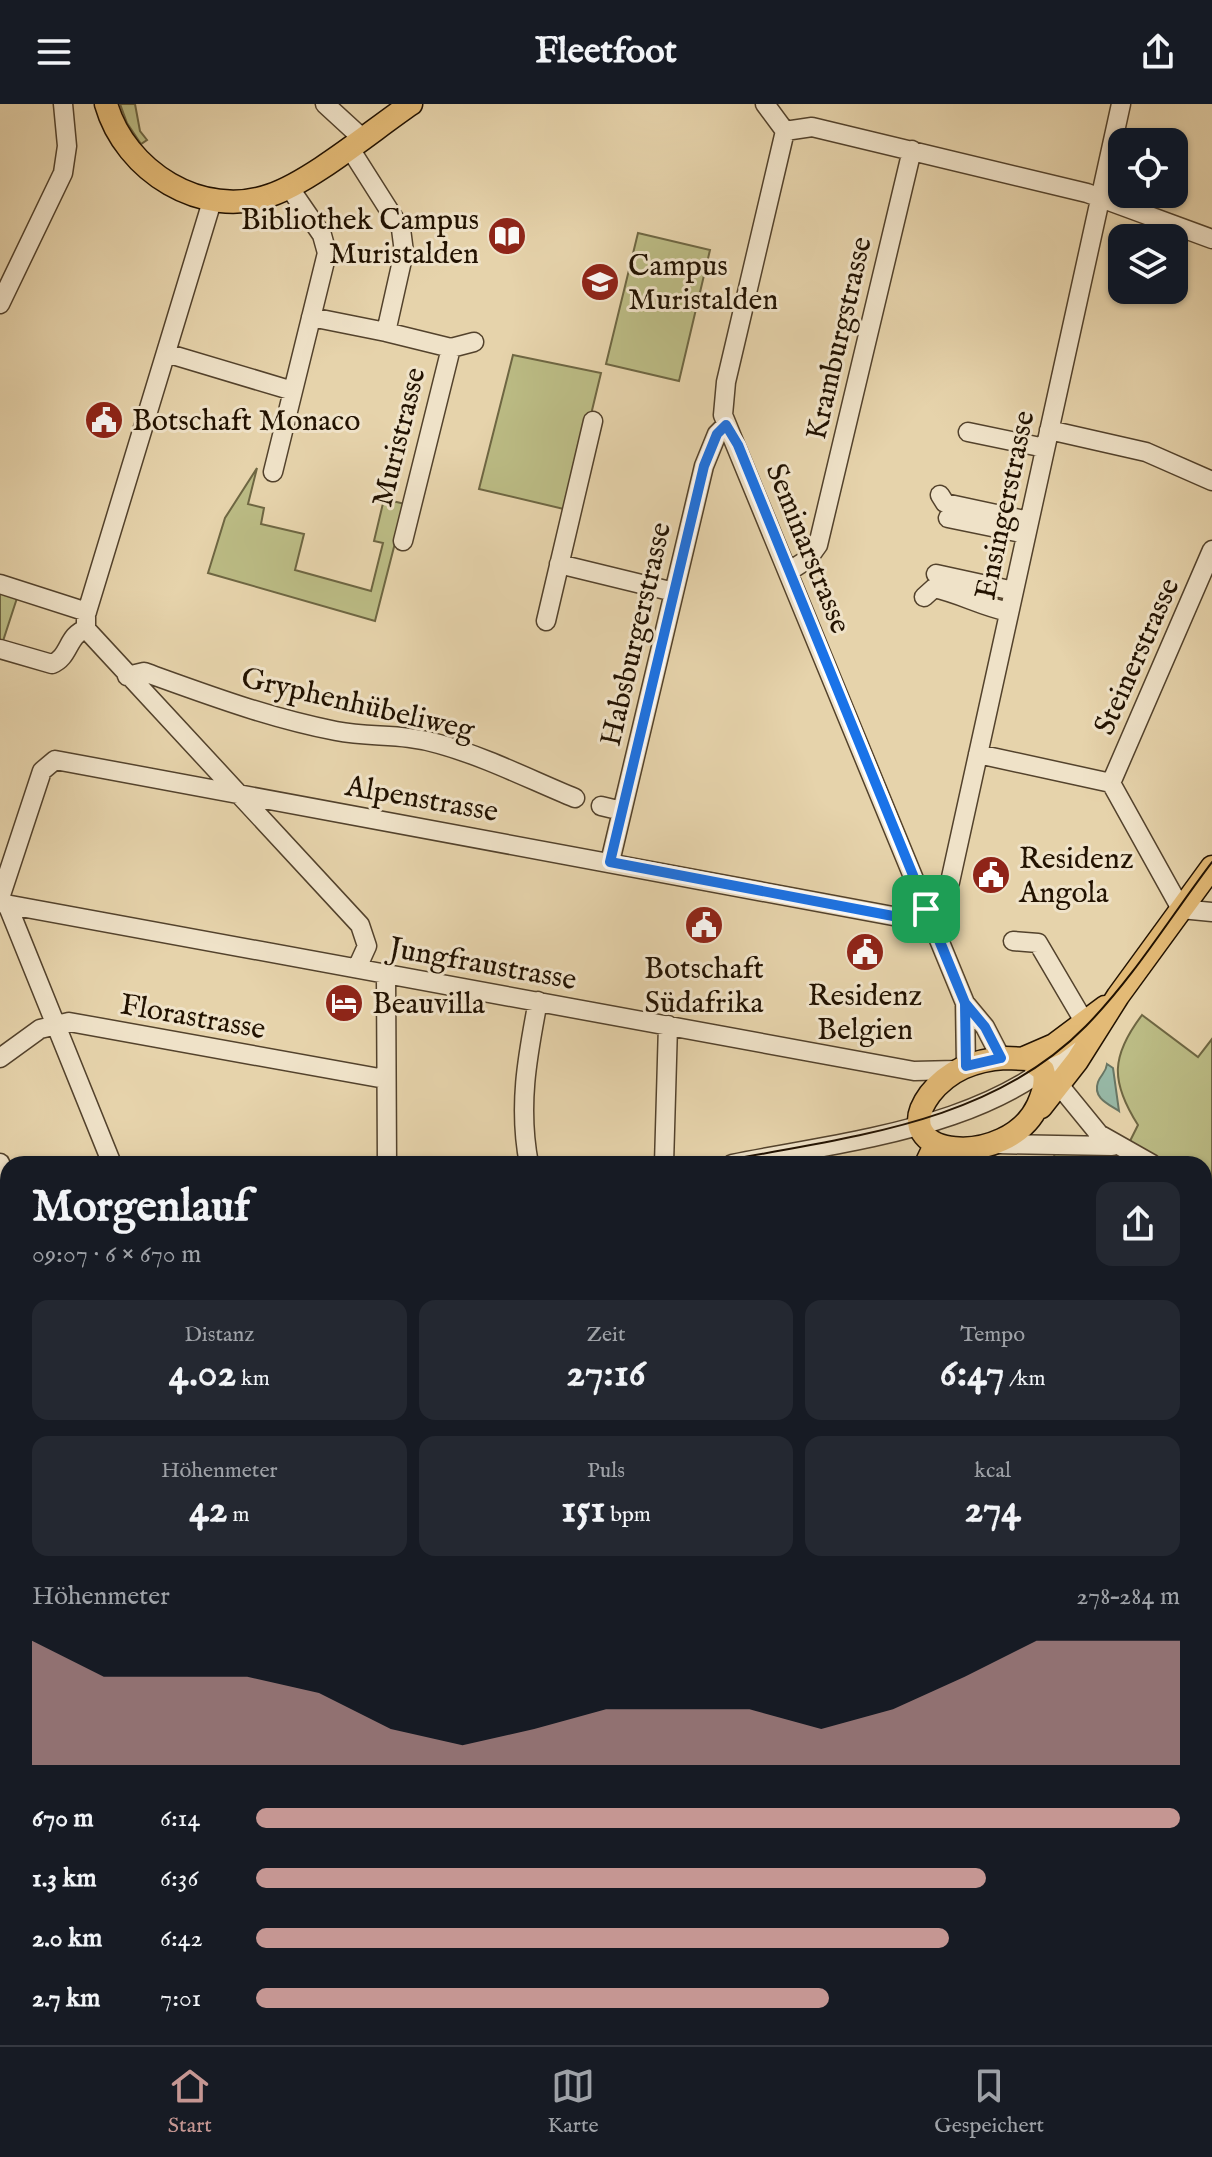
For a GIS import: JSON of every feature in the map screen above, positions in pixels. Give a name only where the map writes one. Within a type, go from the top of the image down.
[{"type":"main road","points":[[106,104],[114,129],[143,167],[173,185],[213,198],[255,199],[289,187],[411,104]]},
{"type":"main road","points":[[1042,1071],[1118,996],[1212,867]]},
{"type":"main road","points":[[962,1156],[996,1144],[1032,1115],[1048,1048],[1118,996]]},
{"type":"main road","points":[[931,1154],[921,1125],[923,1108],[928,1097],[961,1068],[1001,1058],[1042,1071]]},
{"type":"street","points":[[0,304],[63,173],[67,146],[63,104]]},
{"type":"street","name":"Muristrasse","points":[[325,104],[355,142],[401,229],[404,252],[386,332],[451,348],[474,342]]},
{"type":"street","points":[[765,104],[785,131],[812,127],[1099,197],[1212,239]]},
{"type":"street","name":"Ensingerstrasse","points":[[926,909],[947,889],[1121,104]]},
{"type":"street","name":"Seminarstrasse","points":[[785,131],[724,396],[726,425],[738,445],[965,1003],[985,1027],[1001,1058]]},
{"type":"street","name":"Kramburgstrasse","points":[[788,572],[808,559],[818,545],[912,150]]},
{"type":"street","points":[[273,472],[327,246],[289,187]]},
{"type":"street","points":[[0,649],[52,664],[62,659],[86,620],[213,198]]},
{"type":"street","points":[[311,317],[386,332]]},
{"type":"street","name":"Muristrasse","points":[[403,541],[451,348]]},
{"type":"street","points":[[166,353],[293,391]]},
{"type":"street","points":[[546,621],[593,421]]},
{"type":"street","name":"Habsburgerstrasse","points":[[610,862],[707,455],[717,434],[726,425]]},
{"type":"street","points":[[968,436],[1146,452],[1212,481]]},
{"type":"street","points":[[940,495],[945,503],[1028,528]]},
{"type":"street","points":[[948,518],[1028,528]]},
{"type":"street","name":"Steinerstrasse","points":[[1111,783],[1212,550]]},
{"type":"street","points":[[559,564],[674,592]]},
{"type":"street","points":[[936,574],[1014,591]]},
{"type":"street","points":[[0,584],[86,620],[127,676],[360,925],[367,946],[357,968]]},
{"type":"street","points":[[924,597],[934,588],[961,594],[974,604],[1009,612]]},
{"type":"street","name":"Gryphenhübeliweg","points":[[127,676],[144,672],[261,715],[304,725],[349,734],[390,734],[437,743],[575,798]]},
{"type":"street","name":"Steinerstrasse","points":[[978,754],[1111,783],[1181,909]]},
{"type":"street","name":"Alpenstrasse","points":[[2,902],[42,771],[49,763],[59,761],[893,916],[926,909]]},
{"type":"street","points":[[601,806],[622,811]]},
{"type":"street","points":[[2,902],[56,1024],[109,1156]]},
{"type":"street","name":"Jungfraustrasse","points":[[2,902],[914,1071],[961,1068]]},
{"type":"street","points":[[1181,909],[1212,912]]},
{"type":"street","points":[[1013,941],[1038,943],[1085,1023]]},
{"type":"street","points":[[386,974],[387,1156]]},
{"type":"street","points":[[528,1156],[522,1124],[522,1087],[538,1001]]},
{"type":"street","name":"Seminarstrasse","points":[[961,1068],[965,1003]]},
{"type":"street","name":"Florastrasse","points":[[56,1024],[69,1022],[385,1079]]},
{"type":"street","points":[[0,1058],[40,1029],[56,1024]]},
{"type":"street","points":[[664,1156],[668,1025]]},
{"type":"street","points":[[771,1156],[921,1125],[985,1103],[1042,1071],[1088,1124],[1118,1147],[1136,1156]]},
{"type":"street","points":[[996,1144],[1118,1147]]},
{"type":"green space","points":[[120,104],[135,104],[140,131],[147,140],[141,144],[127,123]]},
{"type":"green space","points":[[638,233],[710,250],[679,381],[606,364]]},
{"type":"green space","points":[[513,355],[601,373],[568,510],[479,489]]},
{"type":"green space","points":[[257,468],[248,504],[264,508],[261,524],[304,534],[295,570],[371,591],[383,543],[374,541],[384,499],[405,504],[375,621],[208,573],[225,518]]},
{"type":"green space","points":[[0,590],[18,595],[2,644],[0,643]]},
{"type":"green space","points":[[1142,1015],[1198,1057],[1212,1039],[1212,1156],[1122,1156],[1138,1125],[1122,1095],[1118,1069],[1124,1043]]},
{"type":"green space","points":[[1056,1149],[1088,1156],[1054,1156]]},
{"type":"shaded area","points":[[1107,1064],[1113,1068],[1119,1111],[1103,1101],[1098,1093],[1098,1082]]},
{"type":"tram line","points":[[751,1156],[910,1123],[958,1107],[1004,1086],[1047,1060],[1104,1007],[1212,862]]},
{"type":"place","name":"Bibliothek Campus Muristalden","points":[[507,236]]},
{"type":"place","name":"Campus Muristalden","points":[[600,282]]},
{"type":"place","name":"Botschaft Monaco","points":[[104,420]]},
{"type":"place","name":"Residenz Angola","points":[[991,875]]},
{"type":"place","name":"Botschaft Südafrika","points":[[704,925]]},
{"type":"place","name":"Residenz Belgien","points":[[865,952]]},
{"type":"place","name":"Beauvilla","points":[[344,1003]]},
{"type":"route","points":[[926,909],[910,915],[893,916],[610,862],[704,466],[717,434],[726,425],[738,445],[965,1003],[985,1027],[1001,1058],[966,1066],[965,1003],[926,909]]}]
